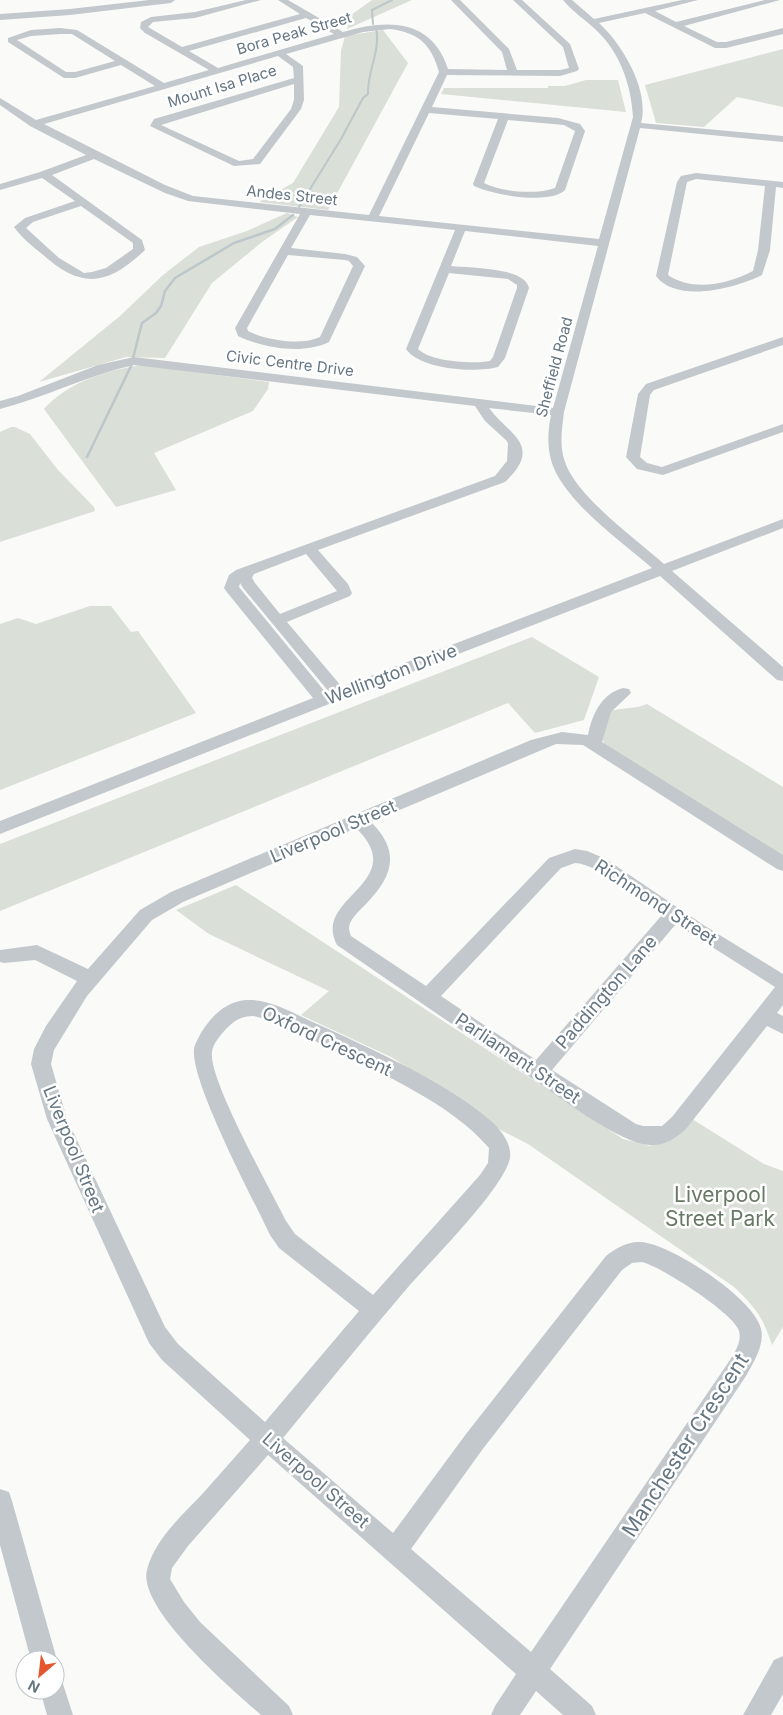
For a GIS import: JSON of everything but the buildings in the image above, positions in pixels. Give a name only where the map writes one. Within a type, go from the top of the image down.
[{"type":"street","points":[[117,7],[171,0]]},
{"type":"street","points":[[0,17],[104,4],[117,7],[130,15],[149,21],[196,15],[257,0]]},
{"type":"street","points":[[282,0],[342,35]]},
{"type":"street","points":[[456,0],[506,51],[513,73]]},
{"type":"street","points":[[372,219],[444,72],[560,73],[574,69],[567,46],[517,0]]},
{"type":"street","name":"Sheffield Road","points":[[567,0],[608,37],[622,59],[638,105],[638,117],[558,412],[554,448],[562,472],[586,503],[783,676]]},
{"type":"street","points":[[592,22],[694,0]]},
{"type":"street","points":[[675,25],[776,0]]},
{"type":"street","points":[[648,11],[718,46],[726,46],[783,31]]},
{"type":"street","points":[[182,50],[307,15]]},
{"type":"street","points":[[149,21],[145,23],[144,28],[217,71]]},
{"type":"street","name":"Bora Peak Street","points":[[34,124],[378,26],[414,31],[423,36],[440,57],[444,72]]},
{"type":"street","points":[[123,62],[75,75],[64,75],[11,40],[21,35],[62,31],[74,32],[123,62],[163,87]]},
{"type":"street","name":"Mount Isa Place","points":[[279,53],[298,66],[299,100],[296,109],[259,160],[253,163],[238,164],[155,125],[158,121],[298,80]]},
{"type":"street","name":"Andes Street","points":[[0,100],[34,124],[94,155],[185,197],[604,244]]},
{"type":"street","points":[[426,110],[563,122],[578,127],[580,130],[560,190],[553,194],[543,194],[490,189],[478,184],[504,117]]},
{"type":"street","points":[[636,125],[783,139]]},
{"type":"street","points":[[0,187],[44,174],[94,155]]},
{"type":"street","points":[[44,174],[84,202],[138,242],[139,245],[136,253],[113,269],[88,276],[76,274],[24,233],[20,227],[28,220],[84,202]]},
{"type":"street","points":[[696,176],[777,184],[758,273],[748,278],[704,288],[678,285],[662,276],[684,179],[696,176]]},
{"type":"street","points":[[285,251],[345,257],[353,259],[359,266],[325,339],[317,344],[305,345],[255,339],[241,331],[306,212]]},
{"type":"street","points":[[444,268],[511,276],[522,283],[523,288],[496,363],[480,366],[428,360],[413,353],[412,349],[444,268],[461,228]]},
{"type":"street","points":[[783,341],[650,387],[644,394],[633,457],[638,464],[663,471],[783,428]]},
{"type":"street","name":"Civic Centre Drive","points":[[0,405],[23,399],[102,368],[134,361],[558,412]]},
{"type":"street","name":"Civic Centre Drive","points":[[0,412],[23,399]]},
{"type":"street","points":[[323,700],[231,588],[234,578],[247,571],[496,481],[511,466],[515,444],[513,439],[490,418],[479,403]]},
{"type":"street","name":"Wellington Drive","points":[[0,828],[323,700],[783,523]]},
{"type":"street","points":[[268,632],[281,623],[345,594],[343,587],[309,549]]},
{"type":"street","points":[[247,571],[245,578],[248,585],[340,694]]},
{"type":"street","points":[[594,744],[602,711],[623,693]]},
{"type":"street","name":"Liverpool Street","points":[[583,1715],[206,1386],[170,1352],[157,1335],[57,1119],[41,1064],[44,1049],[69,1007],[90,979],[146,915],[159,906],[545,741],[565,736],[594,744],[783,864]]},
{"type":"street","name":"Parliament Street","points":[[358,820],[376,840],[383,859],[382,868],[375,884],[342,919],[338,926],[339,934],[350,946],[568,1092],[630,1131],[643,1135],[657,1136],[668,1133],[679,1123],[783,991]]},
{"type":"street","name":"Richmond Street","points":[[428,997],[555,863],[565,857],[580,855],[592,859],[783,983]]},
{"type":"street","name":"Paddington Lane","points":[[539,1071],[674,914]]},
{"type":"street","points":[[4,956],[37,952],[90,979]]},
{"type":"street","name":"Oxford Crescent","points":[[280,1715],[178,1616],[160,1588],[158,1576],[160,1565],[167,1553],[268,1439],[375,1310],[487,1182],[499,1163],[500,1154],[498,1144],[482,1126],[456,1108],[370,1059],[274,1014],[254,1008],[235,1010],[219,1024],[204,1045],[202,1053],[202,1059],[209,1080],[229,1126],[278,1228],[288,1241],[375,1310]]},
{"type":"street","points":[[765,1015],[783,1026]]},
{"type":"street","name":"Manchester Crescent","points":[[395,1550],[485,1427],[614,1263],[622,1256],[632,1252],[643,1252],[665,1260],[730,1304],[744,1316],[750,1325],[750,1345],[738,1368],[504,1715]]},
{"type":"street","points":[[0,1501],[41,1650]]},
{"type":"street","points":[[756,1715],[783,1669]]},
{"type":"street","points":[[56,1700],[60,1715]]},
{"type":"green space","points":[[372,0],[412,0],[347,29],[351,15]]},
{"type":"green space","points":[[383,30],[408,63],[328,210],[259,202],[293,183],[339,107],[341,51],[345,36]]},
{"type":"green space","points":[[783,49],[783,107],[737,97],[704,127],[656,123],[645,85]]},
{"type":"green space","points":[[586,80],[618,80],[626,112],[441,94],[444,88],[548,88],[548,86],[565,86]]},
{"type":"green space","points":[[287,213],[298,217],[262,242],[212,283],[165,358],[126,357],[39,382],[120,316],[163,275],[199,247],[247,231]]},
{"type":"green space","points":[[141,365],[269,382],[268,389],[253,411],[154,453],[176,490],[116,507],[44,409],[65,392],[88,379],[101,374]]},
{"type":"green space","points":[[11,427],[30,434],[58,470],[94,507],[95,511],[0,542],[0,432]]},
{"type":"green space","points":[[90,606],[111,606],[131,632],[138,631],[196,713],[0,790],[0,624],[18,618],[36,624]]},
{"type":"green space","points":[[532,637],[599,677],[584,720],[535,733],[508,703],[0,911],[0,844]]},
{"type":"green space","points":[[647,704],[783,787],[783,857],[605,745],[602,739],[607,713],[617,709]]},
{"type":"green space","name":"Liverpool Street Park","points":[[236,885],[623,1139],[650,1146],[664,1142],[692,1119],[764,1164],[783,1171],[783,1327],[772,1345],[757,1313],[734,1287],[528,1144],[487,1123],[447,1093],[391,1057],[301,1015],[329,991],[209,934],[176,910]]},
{"type":"waterway","points":[[373,24],[372,10],[392,0]]},
{"type":"waterway","points":[[299,207],[341,139],[363,98],[368,94],[377,45],[376,28]]},
{"type":"waterway","points":[[87,457],[131,366],[142,323],[156,313],[161,306],[165,291],[175,278],[234,243],[275,229],[293,215]]}]
